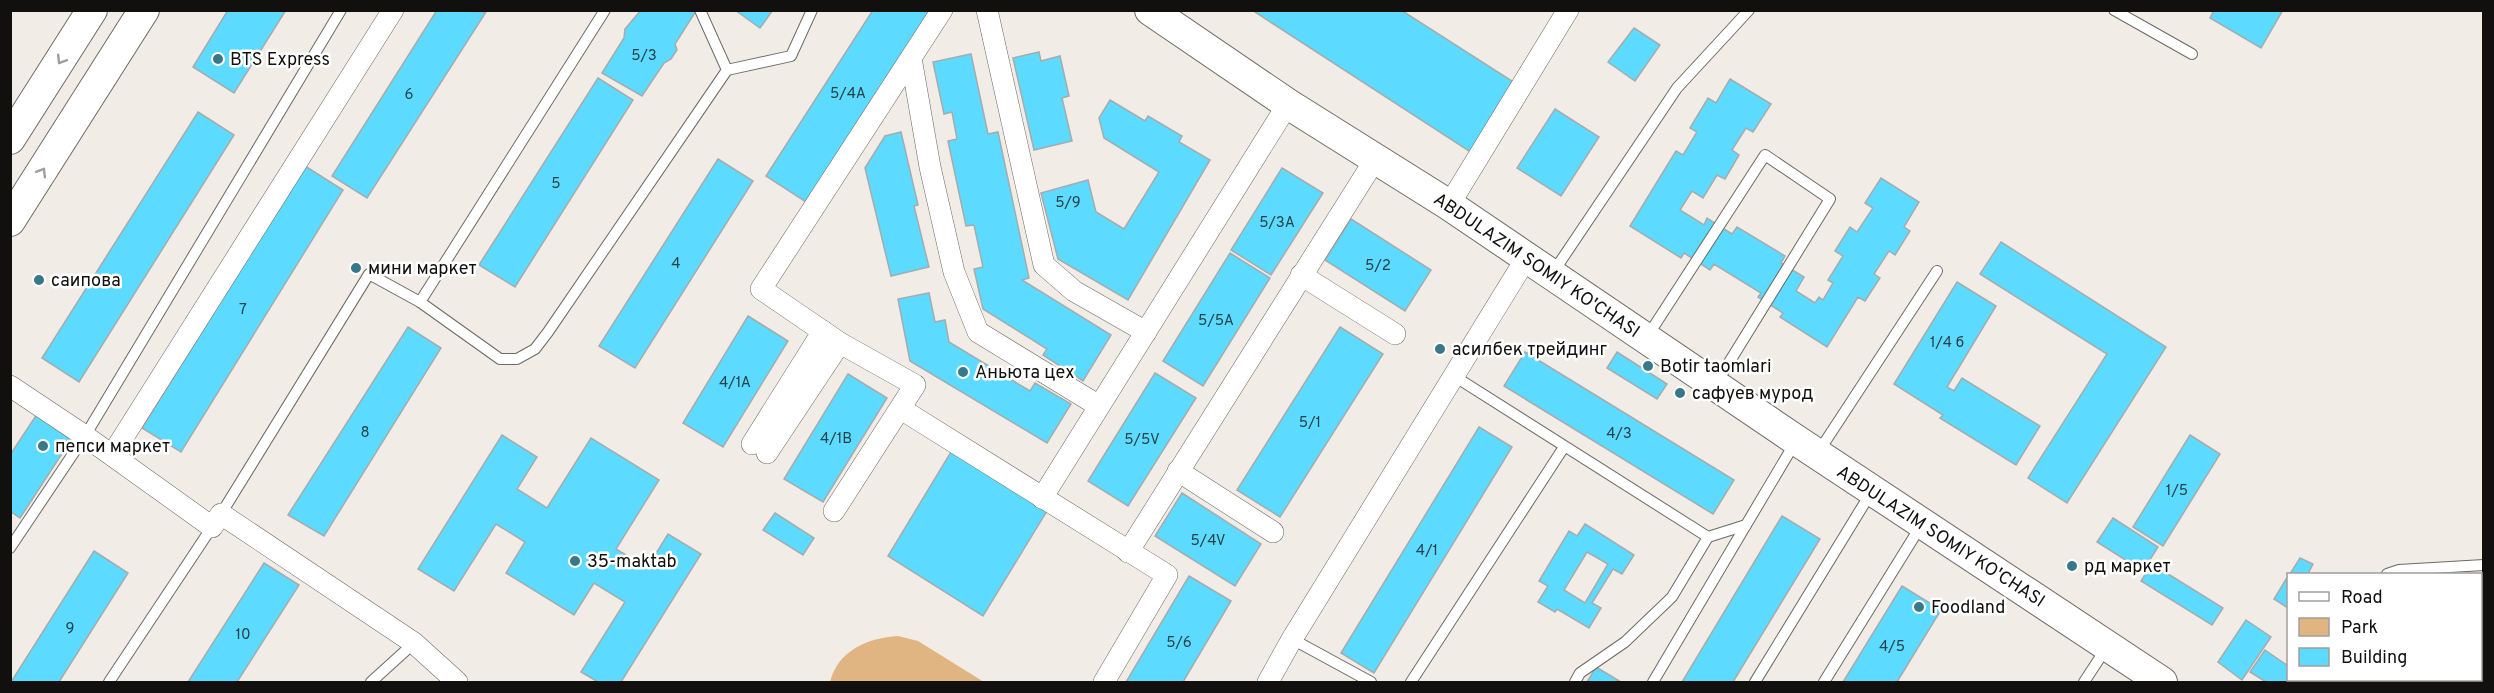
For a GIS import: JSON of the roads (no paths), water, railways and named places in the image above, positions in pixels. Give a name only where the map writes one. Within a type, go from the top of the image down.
[{"type":"street","points":[[10,139],[92,10]]},
{"type":"street","points":[[10,221],[144,10]]},
{"type":"street","points":[[112,455],[393,10]]},
{"type":"street","points":[[834,511],[915,385],[840,343],[761,289],[942,10]]},
{"type":"street","points":[[987,10],[1044,265],[1074,291],[1146,332]]},
{"type":"street","name":"ABDULAZIM SOMIY KO'CHASI","points":[[1150,10],[1288,104],[1449,205],[1806,447],[2162,682]]},
{"type":"street","points":[[1449,205],[1568,10]]},
{"type":"street","points":[[911,58],[930,167],[954,272],[978,332],[1100,406]]},
{"type":"street","points":[[1042,498],[1288,104]]},
{"type":"street","points":[[1128,552],[1376,158]]},
{"type":"street","points":[[1269,682],[1292,639],[1527,257]]},
{"type":"street","points":[[1301,274],[1395,334]]},
{"type":"street","points":[[823,331],[760,448],[840,343]]},
{"type":"street","points":[[10,386],[112,455],[414,643],[457,682]]},
{"type":"street","points":[[901,409],[1167,575],[1104,682]]},
{"type":"street","points":[[1178,471],[1273,532]]},
{"type":"lane","points":[[10,548],[85,436],[341,10]]},
{"type":"lane","points":[[420,302],[604,10]]},
{"type":"lane","points":[[700,10],[727,70]]},
{"type":"lane","points":[[110,682],[216,521],[369,274],[420,302],[500,359],[517,358],[535,349],[549,332],[727,70],[791,56],[812,10]]},
{"type":"lane","points":[[1552,274],[1677,88],[1749,10]]},
{"type":"lane","points":[[2114,10],[2192,54]]},
{"type":"lane","points":[[1646,338],[1765,155],[1830,199],[1715,385]]},
{"type":"lane","points":[[1653,682],[1746,525],[1937,271]]},
{"type":"lane","points":[[1454,376],[1708,537]]},
{"type":"lane","points":[[1411,682],[1564,447]]},
{"type":"lane","points":[[1755,682],[1872,491]]},
{"type":"lane","points":[[1824,682],[1922,524]]},
{"type":"lane","points":[[1575,682],[1581,673],[1625,642],[1672,597],[1708,537],[1746,525]]},
{"type":"lane","points":[[2390,573],[2398,570],[2484,565]]},
{"type":"lane","points":[[1292,639],[1371,682]]},
{"type":"lane","points":[[370,682],[414,643]]},
{"type":"lane","points":[[2084,682],[2107,646]]},
{"type":"place","name":"BTS Express","points":[[218,59]]},
{"type":"place","name":"мини маркет","points":[[356,268]]},
{"type":"place","name":"саипова","points":[[39,280]]},
{"type":"place","name":"асилбек трейдинг","points":[[1440,349]]},
{"type":"place","name":"Botir taomlari","points":[[1648,366]]},
{"type":"place","name":"Аньюта цех","points":[[963,372]]},
{"type":"place","name":"сафуев мурод","points":[[1680,393]]},
{"type":"place","name":"пепси маркет","points":[[43,446]]},
{"type":"place","name":"35-maktab","points":[[575,561]]},
{"type":"place","name":"рд маркет","points":[[2072,566]]},
{"type":"place","name":"Foodland","points":[[1919,607]]}]
